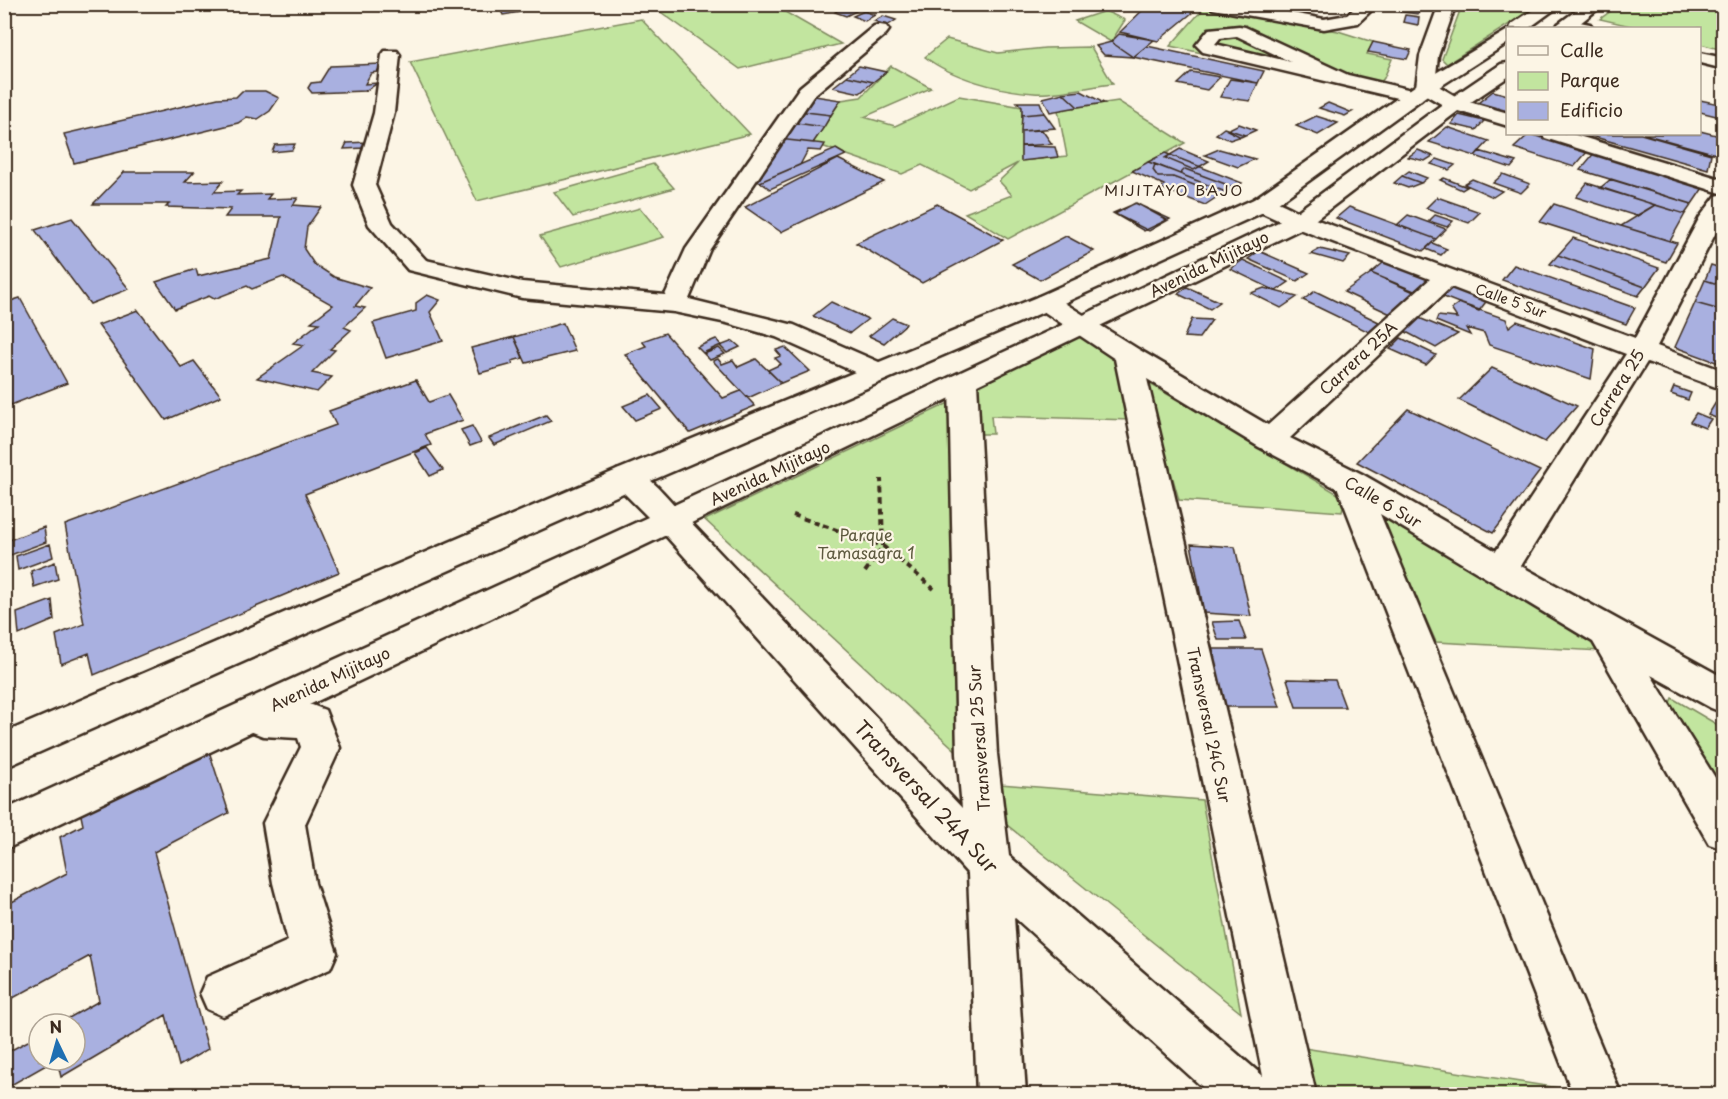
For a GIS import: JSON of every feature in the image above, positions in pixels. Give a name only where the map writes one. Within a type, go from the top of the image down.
[{"type":"street","points":[[1213,4],[1312,23],[1335,23],[1352,19],[1370,4]]},
{"type":"street","points":[[1420,92],[1448,4]]},
{"type":"street","points":[[1520,27],[1554,4]]},
{"type":"street","points":[[1572,27],[1596,4]]},
{"type":"street","points":[[674,304],[698,249],[807,91],[880,30]]},
{"type":"street","points":[[1341,77],[1239,31],[1215,33],[1205,45],[1209,48],[1341,77],[1420,92],[1506,119]]},
{"type":"street","name":"Avenida Mijitayo","points":[[4,751],[628,478],[1046,302],[1262,204],[1420,92],[1506,36]]},
{"type":"street","points":[[392,55],[384,113],[364,185],[381,225],[417,266],[522,290],[674,304],[732,316],[785,331],[878,372]]},
{"type":"street","points":[[1701,58],[1724,64]]},
{"type":"street","name":"Avenida Mijitayo","points":[[4,831],[1084,326],[1299,221],[1455,104],[1506,69]]},
{"type":"street","points":[[1555,135],[1724,187]]},
{"type":"street","name":"Carrera 25","points":[[1501,570],[1642,349],[1712,217],[1724,201]]},
{"type":"street","name":"Calle 5 Sur","points":[[1262,204],[1299,221],[1724,381]]},
{"type":"street","name":"Carrera 25A","points":[[1270,440],[1447,277]]},
{"type":"street","name":"Calle 6 Sur","points":[[1046,302],[1128,355],[1270,440],[1351,482],[1606,632],[1724,697]]},
{"type":"street","name":"Transversal 24C Sur","points":[[1128,355],[1291,1095]]},
{"type":"street","name":"Transversal 25 Sur","points":[[963,382],[977,754],[989,866],[1001,1095]]},
{"type":"street","name":"Transversal 24A Sur","points":[[628,478],[670,520],[989,866],[1246,1095]]},
{"type":"street","points":[[1351,482],[1596,1095]]},
{"type":"street","points":[[1606,632],[1724,830]]},
{"type":"street","points":[[223,993],[314,953],[294,883],[284,823],[321,748],[312,722],[263,719],[260,712]]},
{"type":"path","points":[[4,5],[13,4]]},
{"type":"path","points":[[865,572],[883,546],[881,479]]},
{"type":"path","points":[[793,515],[883,546],[973,623]]},
{"type":"green space","points":[[1462,4],[1539,5],[1447,64],[1442,59]]},
{"type":"green space","points":[[651,5],[773,5],[841,44],[740,69]]},
{"type":"green space","points":[[1619,5],[1723,5],[1723,50],[1701,44],[1701,27],[1635,27],[1600,19]]},
{"type":"green space","points":[[1204,8],[1338,31],[1373,42],[1367,54],[1392,59],[1384,78],[1374,91],[1170,46]]},
{"type":"green space","points":[[1105,11],[1125,20],[1111,42],[1075,21]]},
{"type":"green space","points":[[641,19],[750,134],[477,201],[410,62]]},
{"type":"green space","points":[[947,39],[998,53],[1045,48],[1091,47],[1113,84],[1043,93],[1021,92],[977,82],[949,71],[925,57]]},
{"type":"green space","points":[[891,66],[931,88],[864,117],[895,126],[959,96],[1022,107],[1021,161],[1067,156],[1058,110],[1118,101],[1185,143],[1008,239],[965,213],[1012,195],[999,181],[1018,163],[969,189],[922,165],[902,174],[813,143],[841,100],[861,97]]},
{"type":"green space","points":[[653,164],[674,188],[573,217],[554,192]]},
{"type":"green space","points":[[640,208],[664,237],[561,267],[540,236]]},
{"type":"green space","points":[[1081,335],[1116,356],[1131,420],[991,416],[993,434],[979,434],[972,389]]},
{"type":"green space","points":[[1145,381],[1345,498],[1342,512],[1179,500]]},
{"type":"green space","name":"Parque Tamasagra 1","points":[[953,401],[963,757],[705,520]]},
{"type":"green space","points":[[1378,511],[1595,640],[1601,651],[1436,642]]},
{"type":"green space","points":[[1672,698],[1723,728],[1723,791],[1669,705]]},
{"type":"green space","points":[[1000,784],[1202,800],[1241,1013],[992,813]]},
{"type":"green space","points":[[1304,1048],[1578,1091],[1579,1094],[1311,1094]]},
{"type":"building","points":[[1149,4],[1179,4],[1198,8],[1158,41],[1120,32]]},
{"type":"building","points":[[518,6],[521,12],[503,15],[500,9]]},
{"type":"building","points":[[844,6],[858,10],[846,16],[835,12]]},
{"type":"building","points":[[1393,7],[1420,10],[1418,14],[1396,11]]},
{"type":"building","points":[[864,11],[875,15],[865,21],[853,16]]},
{"type":"building","points":[[1405,15],[1419,17],[1418,25],[1403,22]]},
{"type":"building","points":[[883,16],[896,20],[887,26],[874,21]]},
{"type":"building","points":[[1119,34],[1154,40],[1133,57],[1111,42]]},
{"type":"building","points":[[1111,42],[1133,57],[1104,55],[1096,46]]},
{"type":"building","points":[[1373,42],[1411,50],[1407,59],[1368,52]]},
{"type":"building","points":[[1147,46],[1264,71],[1258,83],[1133,57]]},
{"type":"building","points":[[382,64],[377,72],[371,73],[365,84],[378,83],[365,91],[312,93],[308,88],[311,83],[320,82],[330,66]]},
{"type":"building","points":[[859,66],[886,72],[873,82],[847,76]]},
{"type":"building","points":[[1191,72],[1220,77],[1207,90],[1178,84]]},
{"type":"building","points":[[847,76],[873,82],[860,93],[833,87]]},
{"type":"building","points":[[1230,79],[1258,83],[1250,101],[1220,97]]},
{"type":"building","points":[[242,91],[265,91],[279,98],[270,111],[258,119],[247,117],[238,123],[74,163],[64,134],[218,98],[236,97]]},
{"type":"building","points":[[1081,91],[1104,103],[1078,107],[1063,93]]},
{"type":"building","points":[[1493,91],[1506,94],[1506,111],[1478,103]]},
{"type":"building","points":[[1063,93],[1078,107],[1050,112],[1043,98]]},
{"type":"building","points":[[808,95],[841,100],[831,115],[797,111]]},
{"type":"building","points":[[1701,100],[1724,105],[1724,118],[1701,112]]},
{"type":"building","points":[[1017,102],[1040,102],[1044,113],[1022,115],[1022,107]]},
{"type":"building","points":[[1328,103],[1352,112],[1345,116],[1319,108]]},
{"type":"building","points":[[797,111],[831,115],[824,127],[789,122]]},
{"type":"building","points":[[1044,113],[1055,128],[1021,131],[1022,115]]},
{"type":"building","points":[[1459,115],[1484,121],[1476,130],[1451,124]]},
{"type":"building","points":[[1316,116],[1338,123],[1318,135],[1296,126]]},
{"type":"building","points":[[789,122],[824,127],[813,143],[778,139]]},
{"type":"building","points":[[1239,124],[1256,130],[1241,137],[1227,130]]},
{"type":"building","points":[[1447,127],[1489,141],[1475,156],[1429,142]]},
{"type":"building","points":[[1224,128],[1245,135],[1230,140],[1216,134]]},
{"type":"building","points":[[1042,130],[1052,144],[1021,146],[1021,131]]},
{"type":"building","points":[[1701,131],[1724,137],[1724,156],[1647,135],[1701,135]]},
{"type":"building","points":[[1528,135],[1532,135],[1588,151],[1574,167],[1514,148]]},
{"type":"building","points":[[1588,135],[1644,135],[1711,154],[1708,169]]},
{"type":"building","points":[[778,139],[825,144],[821,151],[808,150],[800,165],[760,182],[751,181]]},
{"type":"building","points":[[367,142],[365,148],[344,149],[347,143]]},
{"type":"building","points":[[295,144],[292,150],[272,152],[275,145]]},
{"type":"building","points":[[1021,146],[1055,147],[1058,157],[1021,161]]},
{"type":"building","points":[[836,149],[846,155],[770,189],[760,182]]},
{"type":"building","points":[[1180,149],[1209,161],[1194,170],[1165,158]]},
{"type":"building","points":[[1219,149],[1255,159],[1238,167],[1205,155]]},
{"type":"building","points":[[1418,150],[1433,156],[1425,161],[1408,157]]},
{"type":"building","points":[[1479,151],[1516,162],[1511,168],[1475,156]]},
{"type":"building","points":[[1595,152],[1705,185],[1692,204],[1580,170]]},
{"type":"building","points":[[1165,153],[1242,183],[1236,188],[1185,169],[1180,174],[1148,162]]},
{"type":"building","points":[[838,159],[884,182],[781,232],[745,207]]},
{"type":"building","points":[[1437,159],[1455,165],[1449,170],[1431,164]]},
{"type":"building","points":[[1148,162],[1155,164],[1153,170],[1158,177],[1173,177],[1220,195],[1205,205],[1161,188],[1164,185],[1132,171]]},
{"type":"building","points":[[1155,164],[1228,193],[1223,196],[1173,177],[1158,177],[1153,170]]},
{"type":"building","points":[[1185,169],[1236,188],[1228,193],[1180,174]]},
{"type":"building","points":[[1409,171],[1427,178],[1421,183],[1402,176]]},
{"type":"building","points":[[124,172],[194,172],[185,182],[223,181],[214,192],[241,191],[237,195],[271,194],[267,199],[298,198],[293,205],[321,207],[307,227],[304,249],[314,264],[334,277],[370,288],[355,306],[365,308],[344,327],[351,330],[330,349],[335,350],[312,373],[332,377],[317,392],[257,378],[304,345],[293,343],[319,323],[311,322],[333,305],[283,277],[252,289],[247,286],[214,299],[209,296],[175,309],[156,282],[196,269],[198,276],[271,259],[281,217],[225,217],[231,209],[166,207],[169,204],[93,204]]},
{"type":"building","points":[[1503,174],[1530,184],[1521,193],[1493,183]]},
{"type":"building","points":[[1402,176],[1421,183],[1408,188],[1394,183]]},
{"type":"building","points":[[1444,178],[1467,187],[1462,190],[1440,180]]},
{"type":"building","points":[[1472,179],[1502,191],[1493,197],[1464,184]]},
{"type":"building","points":[[1611,179],[1692,204],[1685,214],[1600,188]]},
{"type":"building","points":[[1587,183],[1655,205],[1636,216],[1576,197]]},
{"type":"building","points":[[1437,197],[1480,212],[1469,223],[1426,208]]},
{"type":"building","points":[[1135,203],[1170,219],[1149,231],[1115,214]]},
{"type":"building","points":[[1136,203],[1167,220],[1144,231],[1113,213]]},
{"type":"building","points":[[937,204],[1003,240],[922,283],[856,243]]},
{"type":"building","points":[[1554,204],[1677,243],[1666,262],[1540,222]]},
{"type":"building","points":[[1655,205],[1685,214],[1670,241],[1621,226]]},
{"type":"building","points":[[1349,207],[1436,239],[1423,251],[1336,218]]},
{"type":"building","points":[[1408,215],[1446,229],[1436,239],[1397,225]]},
{"type":"building","points":[[1435,215],[1453,221],[1447,227],[1429,221]]},
{"type":"building","points":[[72,218],[129,289],[90,304],[35,230]]},
{"type":"building","points":[[1066,236],[1094,251],[1040,280],[1012,264]]},
{"type":"building","points":[[1573,238],[1659,268],[1645,287],[1558,255]]},
{"type":"building","points":[[1432,243],[1447,249],[1441,255],[1426,249]]},
{"type":"building","points":[[1320,249],[1350,256],[1343,263],[1311,254]]},
{"type":"building","points":[[1259,251],[1309,273],[1297,281],[1248,259]]},
{"type":"building","points":[[1558,255],[1645,287],[1638,296],[1550,264]]},
{"type":"building","points":[[1389,258],[1436,278],[1419,293],[1371,273]]},
{"type":"building","points":[[1243,260],[1289,282],[1276,291],[1230,269]]},
{"type":"building","points":[[1514,265],[1635,308],[1626,324],[1502,280]]},
{"type":"building","points":[[1711,265],[1724,269],[1724,286],[1705,280]]},
{"type":"building","points":[[1371,273],[1423,296],[1397,317],[1344,292]]},
{"type":"building","points":[[1705,280],[1724,286],[1724,311],[1695,303]]},
{"type":"building","points":[[1451,285],[1488,299],[1479,311],[1441,296]]},
{"type":"building","points":[[1187,287],[1220,302],[1210,309],[1178,294]]},
{"type":"building","points":[[1264,288],[1297,297],[1281,308],[1251,293]]},
{"type":"building","points":[[1315,291],[1385,325],[1373,334],[1303,300]]},
{"type":"building","points":[[427,295],[440,300],[430,312],[443,341],[386,358],[373,323],[416,311],[416,303]]},
{"type":"building","points":[[20,298],[67,383],[6,407],[4,303]]},
{"type":"building","points":[[831,302],[868,319],[850,333],[813,316]]},
{"type":"building","points":[[1459,303],[1506,319],[1509,327],[1517,321],[1595,349],[1591,379],[1489,345],[1484,333],[1466,328],[1470,335],[1436,321],[1438,316],[1457,318],[1451,309]]},
{"type":"building","points":[[1695,303],[1724,311],[1724,365],[1675,347]]},
{"type":"building","points":[[138,310],[181,367],[194,361],[221,396],[166,420],[98,325]]},
{"type":"building","points":[[892,318],[906,324],[884,343],[869,336]]},
{"type":"building","points":[[1419,318],[1458,334],[1436,348],[1406,332]]},
{"type":"building","points":[[1192,319],[1212,320],[1199,338],[1184,337]]},
{"type":"building","points":[[563,323],[575,351],[526,363],[514,337]]},
{"type":"building","points":[[665,333],[723,398],[741,391],[755,406],[690,433],[625,354],[646,346],[642,341]]},
{"type":"building","points":[[514,337],[523,358],[512,361],[513,364],[480,373],[471,348]]},
{"type":"building","points":[[1401,338],[1436,355],[1426,365],[1390,349]]},
{"type":"building","points":[[716,339],[721,345],[703,353],[697,347]]},
{"type":"building","points":[[733,341],[740,347],[727,353],[720,346]]},
{"type":"building","points":[[785,347],[810,371],[781,383],[768,370],[781,364],[775,358],[781,356],[776,350]]},
{"type":"building","points":[[719,348],[725,354],[710,360],[704,354]]},
{"type":"building","points":[[718,359],[722,364],[733,360],[738,367],[756,359],[781,383],[748,398],[713,361]]},
{"type":"building","points":[[1492,368],[1577,406],[1545,442],[1459,400]]},
{"type":"building","points":[[416,380],[429,402],[448,395],[463,420],[425,434],[431,445],[305,494],[339,572],[94,675],[89,653],[61,664],[56,635],[84,624],[65,525],[336,425],[329,411]]},
{"type":"building","points":[[1674,387],[1691,393],[1688,400],[1671,394]]},
{"type":"building","points":[[1721,394],[1724,395],[1724,421],[1708,415]]},
{"type":"building","points":[[650,395],[662,409],[635,420],[623,406]]},
{"type":"building","points":[[1408,409],[1540,471],[1493,533],[1357,462]]},
{"type":"building","points":[[1696,413],[1711,419],[1705,428],[1690,422]]},
{"type":"building","points":[[546,415],[551,421],[494,445],[489,438]]},
{"type":"building","points":[[472,426],[481,442],[470,446],[461,430]]},
{"type":"building","points":[[427,448],[443,470],[430,476],[415,453]]},
{"type":"building","points":[[44,527],[46,542],[5,557],[4,542]]},
{"type":"building","points":[[50,544],[53,557],[18,570],[16,556]]},
{"type":"building","points":[[1191,544],[1235,547],[1251,616],[1204,613]]},
{"type":"building","points":[[55,562],[58,579],[34,587],[31,571]]},
{"type":"building","points":[[52,600],[54,620],[19,635],[17,613]]},
{"type":"building","points":[[1239,621],[1246,640],[1218,640],[1212,622]]},
{"type":"building","points":[[1211,649],[1261,649],[1280,707],[1226,707]]},
{"type":"building","points":[[1287,679],[1335,680],[1345,707],[1296,707]]},
{"type":"building","points":[[208,748],[229,813],[154,852],[208,1049],[179,1066],[166,1015],[87,1062],[87,1012],[79,1012],[99,1001],[90,956],[4,1003],[4,906],[67,873],[60,837],[83,825],[79,806]]},
{"type":"building","points":[[27,1042],[27,1072],[34,1072],[4,1089],[4,1054]]},
{"type":"building","points":[[60,1072],[69,1072],[61,1077]]},
{"type":"district","name":"MIJITAYO BAJO","points":[[1174,191]]}]
